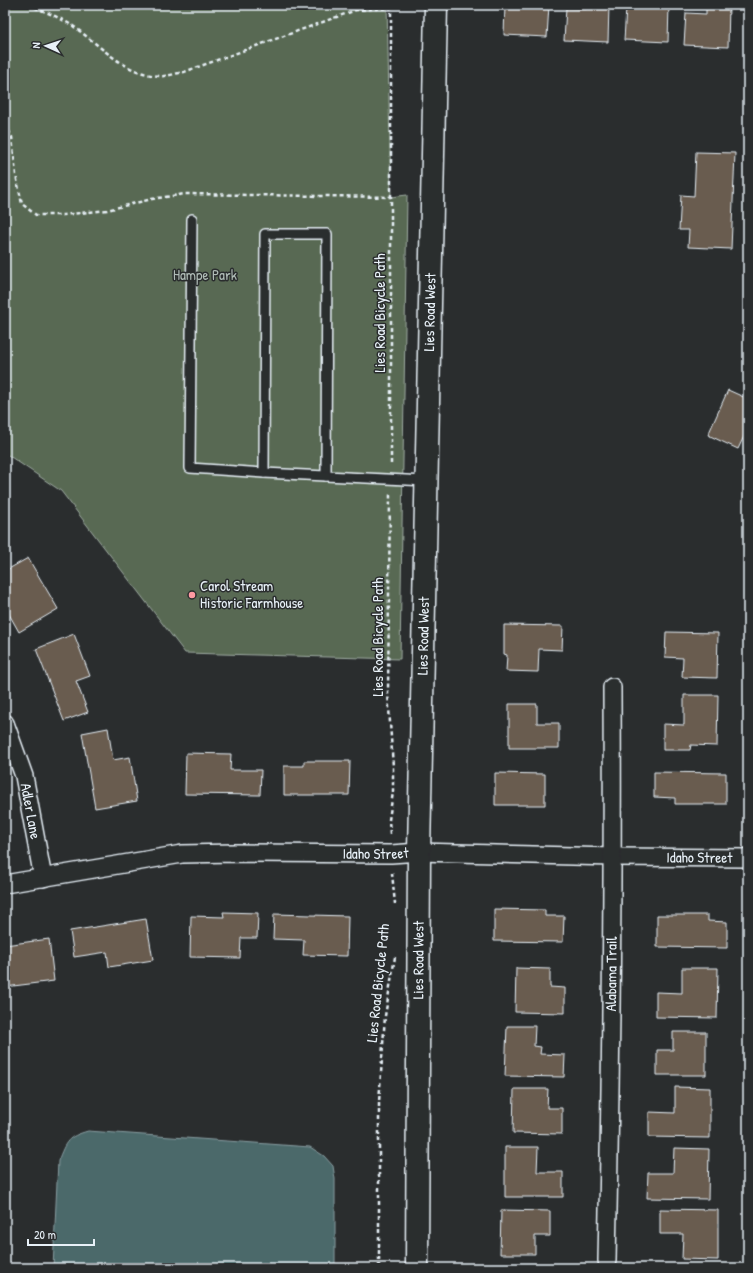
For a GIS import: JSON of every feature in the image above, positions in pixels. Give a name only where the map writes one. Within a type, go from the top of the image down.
[{"type":"street","name":"Lies Road West","points":[[417,1268],[419,852],[436,5]]},
{"type":"street","name":"Alabama Trail","points":[[607,1261],[613,857],[612,687]]},
{"type":"street","name":"Adler Lane","points":[[5,723],[24,776],[43,878]]},
{"type":"street","name":"Idaho Street","points":[[5,884],[182,854],[391,854],[419,852],[613,857],[748,858]]},
{"type":"lane","points":[[192,219],[190,468],[426,481]]},
{"type":"lane","points":[[264,473],[265,234],[327,234],[326,476]]},
{"type":"path","points":[[28,5],[48,12],[72,25],[122,63],[140,72],[161,76],[184,72],[356,10],[391,6]]},
{"type":"path","name":"Lies Road Bicycle Path","points":[[391,6],[388,693],[393,767],[393,792],[390,820],[395,905]]},
{"type":"path","points":[[5,124],[12,137],[16,175],[22,204],[36,216],[63,215],[107,210],[152,199],[185,194],[391,197]]},
{"type":"path","name":"Lies Road Bicycle Path","points":[[379,1268],[379,1102],[386,1016],[395,956]]},
{"type":"green space","name":"Hampe Park","points":[[5,5],[387,5],[391,197],[407,195],[400,659],[185,653],[61,491],[5,453]]},
{"type":"water","points":[[88,1131],[310,1147],[324,1156],[333,1166],[335,1179],[335,1268],[53,1268],[58,1161],[65,1144],[71,1138]]},
{"type":"building","points":[[505,5],[549,5],[547,37],[504,35]]},
{"type":"building","points":[[586,5],[609,5],[608,42],[564,40],[566,8],[586,9]]},
{"type":"building","points":[[646,5],[669,5],[668,42],[624,40],[626,8],[645,9]]},
{"type":"building","points":[[706,5],[729,5],[728,47],[684,45],[686,13],[706,14]]},
{"type":"building","points":[[696,152],[735,153],[731,249],[688,247],[689,230],[679,230],[681,195],[694,196]]},
{"type":"building","points":[[728,390],[748,399],[748,428],[738,449],[708,435]]},
{"type":"building","points":[[28,558],[58,609],[19,632],[5,607],[5,571]]},
{"type":"building","points":[[504,625],[563,626],[562,650],[539,649],[538,672],[506,671],[507,655],[504,654]]},
{"type":"building","points":[[666,632],[718,633],[717,678],[682,677],[683,658],[665,657]]},
{"type":"building","points":[[74,634],[90,676],[76,681],[88,712],[64,721],[36,649]]},
{"type":"building","points":[[684,695],[718,695],[717,746],[691,745],[690,750],[663,750],[663,724],[684,725]]},
{"type":"building","points":[[509,704],[537,704],[537,723],[559,723],[559,748],[509,748]]},
{"type":"building","points":[[108,728],[113,760],[130,757],[137,801],[95,808],[82,733]]},
{"type":"building","points":[[186,753],[231,754],[230,770],[261,770],[260,795],[185,794]]},
{"type":"building","points":[[304,761],[350,761],[349,795],[284,795],[284,766],[304,766]]},
{"type":"building","points":[[654,772],[726,773],[726,804],[675,804],[675,798],[654,797]]},
{"type":"building","points":[[495,773],[545,774],[545,805],[495,805]]},
{"type":"building","points":[[494,909],[545,910],[545,916],[564,916],[563,942],[494,941]]},
{"type":"building","points":[[223,912],[258,913],[257,938],[241,938],[240,958],[190,957],[191,916],[224,917]]},
{"type":"building","points":[[274,914],[348,916],[347,956],[303,955],[304,940],[273,939]]},
{"type":"building","points":[[657,915],[708,915],[708,921],[727,922],[727,948],[657,947]]},
{"type":"building","points":[[146,919],[153,960],[109,967],[107,952],[74,957],[70,931]]},
{"type":"building","points":[[49,939],[54,981],[5,987],[5,945]]},
{"type":"building","points":[[516,968],[550,969],[550,987],[565,988],[565,1013],[515,1012]]},
{"type":"building","points":[[682,968],[718,968],[717,1018],[656,1017],[656,992],[682,993]]},
{"type":"building","points":[[507,1026],[535,1026],[534,1046],[541,1047],[540,1054],[565,1055],[564,1077],[505,1076]]},
{"type":"building","points":[[673,1032],[706,1032],[706,1075],[657,1075],[657,1050],[673,1050]]},
{"type":"building","points":[[675,1087],[710,1088],[710,1138],[649,1137],[649,1112],[675,1113]]},
{"type":"building","points":[[514,1089],[548,1089],[547,1108],[562,1108],[562,1134],[513,1133]]},
{"type":"building","points":[[505,1147],[538,1147],[537,1172],[563,1172],[563,1197],[505,1197]]},
{"type":"building","points":[[674,1148],[709,1149],[708,1199],[647,1198],[648,1173],[673,1173]]},
{"type":"building","points":[[660,1209],[718,1210],[718,1260],[682,1259],[683,1234],[660,1234]]},
{"type":"building","points":[[501,1210],[550,1211],[550,1236],[535,1236],[535,1254],[500,1254]]},
{"type":"place","name":"Carol Stream Historic Farmhouse","points":[[192,595]]}]
